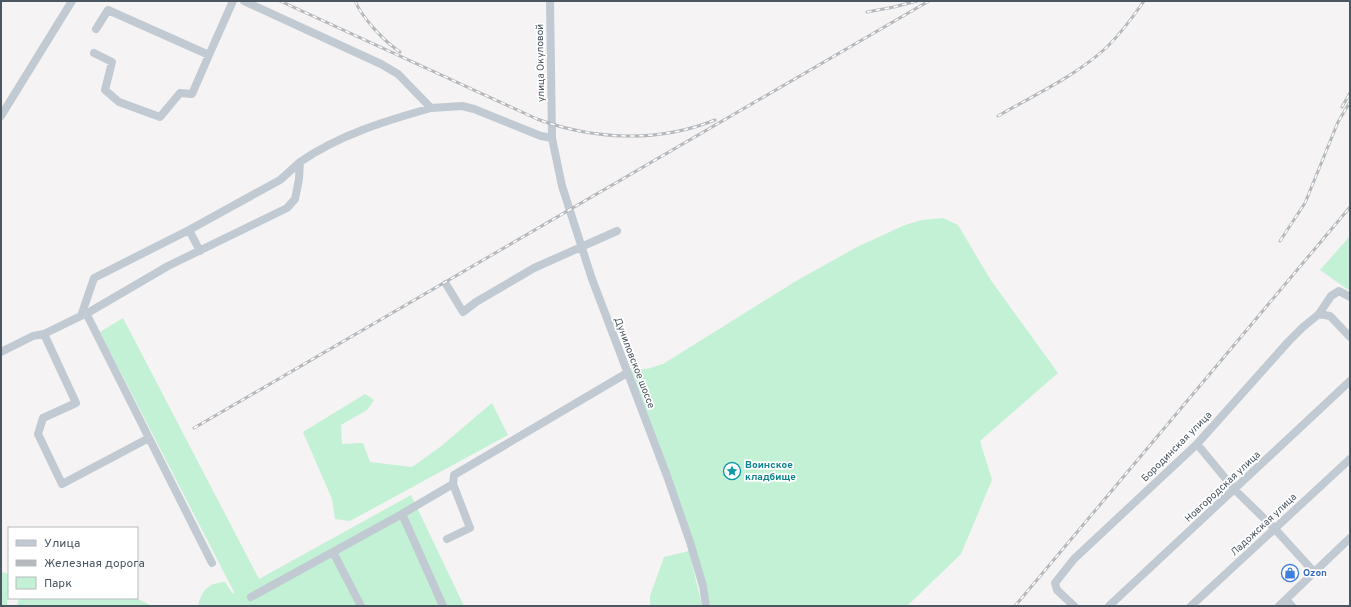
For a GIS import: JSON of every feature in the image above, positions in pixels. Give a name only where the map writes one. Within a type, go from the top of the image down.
[{"type":"street","points":[[1,116],[72,1]]},
{"type":"street","points":[[94,53],[112,62],[105,90],[118,102],[160,117],[180,93],[192,94],[233,1]]},
{"type":"street","points":[[244,1],[381,64],[398,74],[431,108]]},
{"type":"street","name":"улица Окуловой","points":[[550,1],[551,124]]},
{"type":"street","points":[[96,29],[108,10],[209,56]]},
{"type":"street","points":[[212,563],[84,314],[94,278],[189,230],[280,180],[300,162],[317,150],[385,121],[431,108],[462,106],[474,109],[541,136],[552,138]]},
{"type":"street","name":"Дуниловское шоссе","points":[[551,124],[552,138],[562,186],[581,248],[608,324],[667,476],[690,542],[703,586],[706,606]]},
{"type":"street","points":[[1,352],[33,336],[44,334],[84,314],[168,266],[287,208],[295,199],[299,179],[300,162]]},
{"type":"street","points":[[189,230],[200,251]]},
{"type":"street","points":[[446,284],[464,312],[476,302],[534,268],[617,231]]},
{"type":"street","name":"Бородинская улица","points":[[1074,606],[1057,590],[1055,583],[1074,559],[1197,444],[1288,342],[1319,314],[1327,301],[1335,293],[1339,291],[1343,292],[1350,297]]},
{"type":"street","points":[[1319,314],[1330,316],[1350,337]]},
{"type":"street","points":[[44,334],[76,403],[43,418],[38,434],[62,484],[149,438]]},
{"type":"street","points":[[447,539],[470,528],[453,484],[454,475],[627,373]]},
{"type":"street","name":"Новгородская улица","points":[[1109,606],[1350,381]]},
{"type":"street","points":[[1197,444],[1234,490],[1275,529],[1314,572]]},
{"type":"street","name":"Ладожская улица","points":[[1191,606],[1350,458]]},
{"type":"street","points":[[251,597],[402,514],[453,484]]},
{"type":"street","points":[[402,514],[443,606]]},
{"type":"street","points":[[1279,606],[1289,603],[1314,572],[1349,541]]},
{"type":"street","points":[[333,552],[361,606]]},
{"type":"green space","points":[[943,218],[958,225],[990,279],[1058,373],[980,441],[992,480],[961,554],[907,606],[709,606],[707,586],[661,454],[628,368],[647,369],[663,364],[796,281],[857,247],[905,225],[922,220]]},
{"type":"green space","points":[[1350,236],[1350,291],[1320,270]]},
{"type":"green space","points":[[123,318],[259,579],[411,495],[464,606],[198,606],[204,592],[207,588],[214,584],[225,582],[233,594],[234,592],[100,332]]},
{"type":"green space","points":[[365,394],[374,400],[367,410],[341,425],[342,444],[363,443],[370,462],[412,467],[440,447],[492,403],[508,435],[350,521],[335,519],[332,499],[303,432]]},
{"type":"green space","points":[[689,551],[702,606],[650,606],[650,596],[664,557]]},
{"type":"green space","points":[[1,572],[8,574],[8,590],[7,606],[1,606]]},
{"type":"green space","points":[[19,599],[138,599],[152,606],[17,606]]},
{"type":"railway","points":[[280,1],[537,119],[559,126],[603,135],[626,136],[671,132],[715,120]]},
{"type":"railway","points":[[355,1],[363,15],[374,29],[400,52]]},
{"type":"railway","points":[[867,12],[917,1]]},
{"type":"railway","points":[[194,428],[929,1]]},
{"type":"railway","points":[[998,116],[1068,76],[1095,57],[1117,36],[1144,1]]},
{"type":"railway","points":[[1342,107],[1350,93]]},
{"type":"railway","points":[[1280,241],[1305,203],[1338,122],[1350,102]]},
{"type":"railway","points":[[1015,606],[1350,207]]},
{"type":"place","name":"Воинское кладбище","points":[[732,471]]},
{"type":"place","name":"Ozon","points":[[1290,573]]}]
